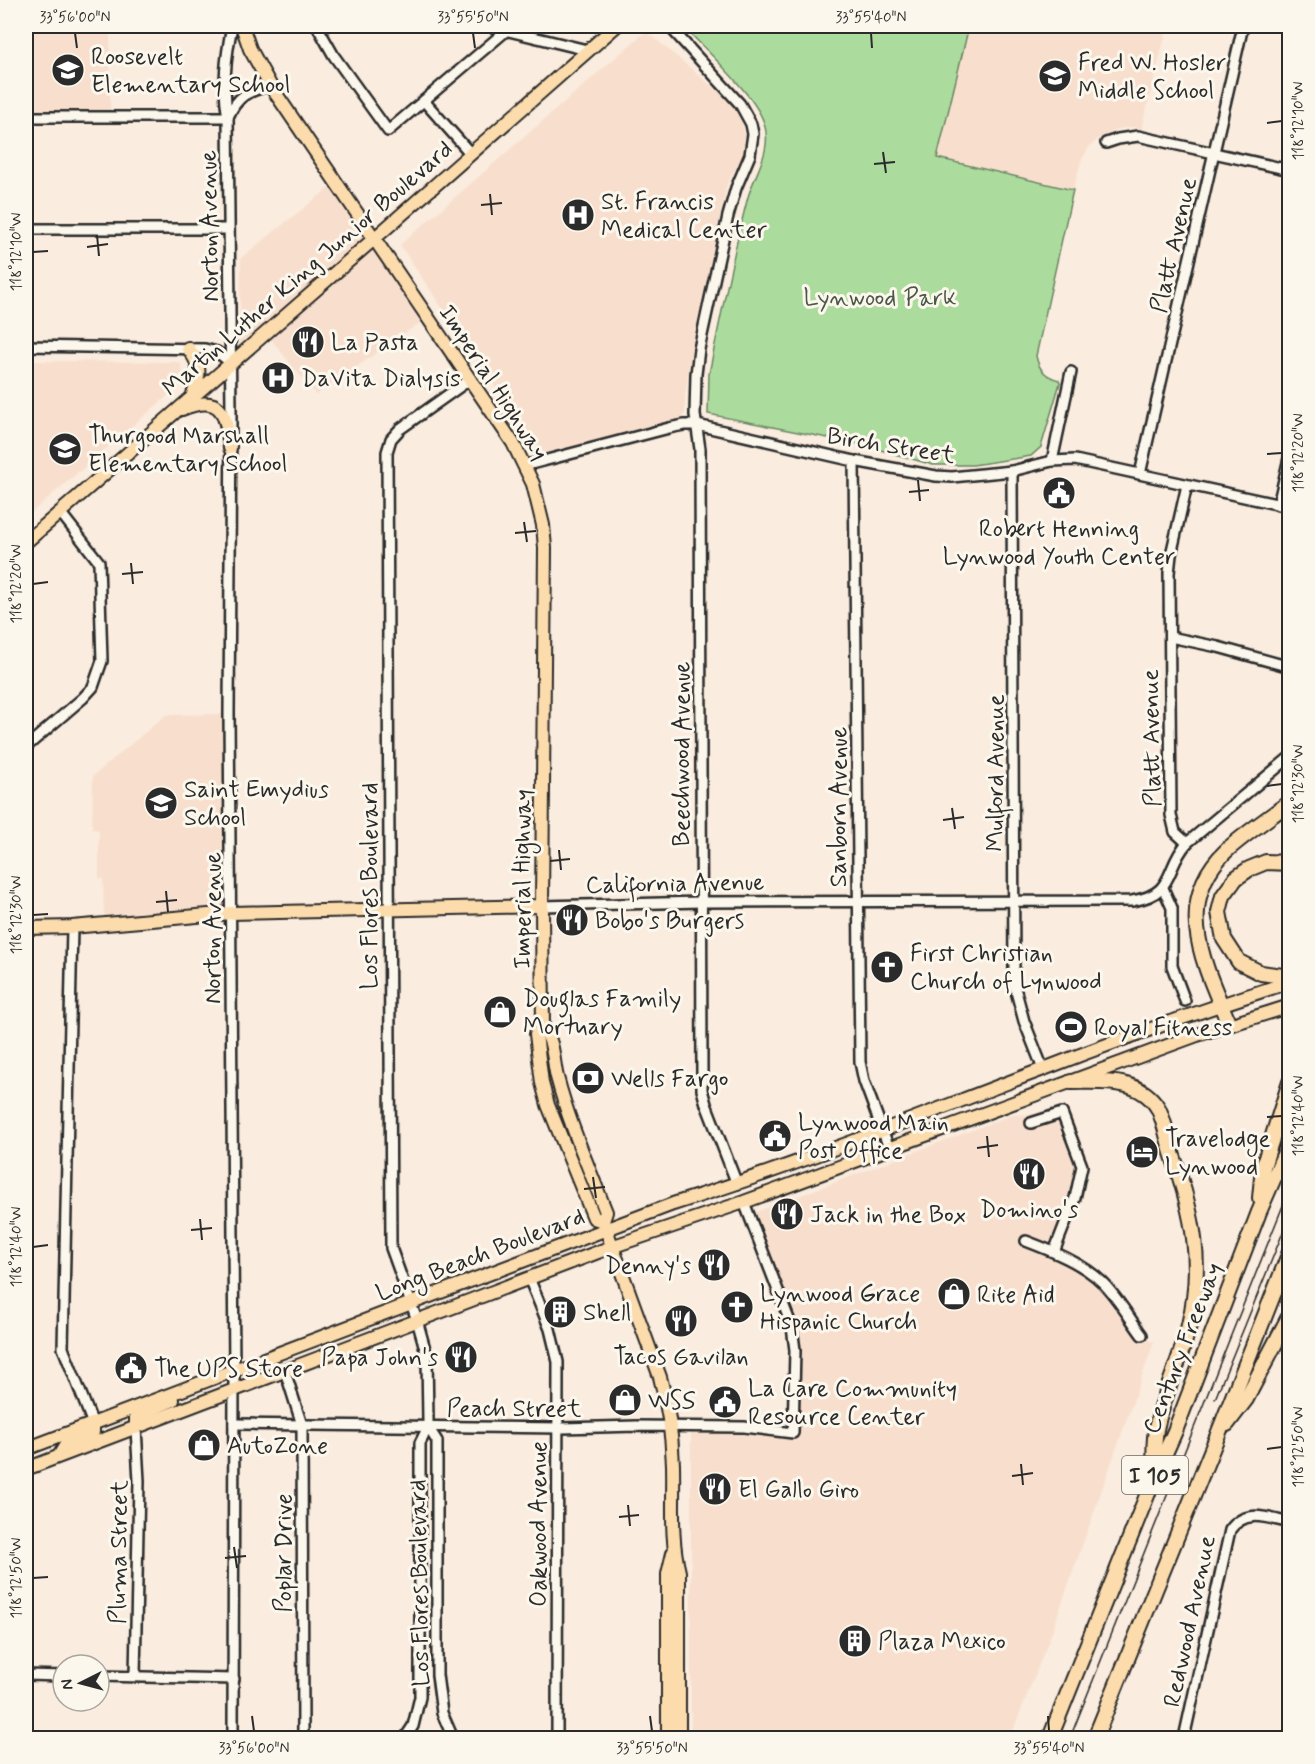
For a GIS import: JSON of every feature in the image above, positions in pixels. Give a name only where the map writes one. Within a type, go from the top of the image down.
[{"type":"highway","points":[[1229,1024],[1197,939],[1195,918],[1198,895],[1210,871],[1227,851],[1290,802]]},
{"type":"highway","points":[[1290,863],[1266,862],[1248,869],[1236,878],[1223,896],[1219,912],[1224,939],[1239,962],[1261,974],[1290,977]]},
{"type":"highway","points":[[1071,1082],[1119,1082],[1141,1091],[1157,1107],[1187,1198],[1193,1225],[1197,1257],[1196,1285],[1189,1325],[1156,1426],[1154,1478]]},
{"type":"highway","points":[[1259,1212],[1263,1167],[1289,1085]]},
{"type":"highway","name":"Century Freeway","points":[[1050,1738],[1175,1431],[1259,1212],[1290,1141]]},
{"type":"highway","name":"I 105","points":[[1095,1738],[1290,1252]]},
{"type":"highway","points":[[1217,1437],[1246,1399],[1290,1315]]},
{"type":"main road","name":"Imperial Highway","points":[[242,26],[250,49],[270,85],[513,443],[533,484],[539,504],[545,548],[543,1029],[536,1034],[537,1043],[542,1083],[548,1106],[594,1218],[605,1225],[614,1246],[660,1377],[671,1426],[674,1552],[679,1572],[680,1738]]},
{"type":"main road","name":"Martin Luther King Junior Boulevard","points":[[26,542],[616,26]]},
{"type":"main road","points":[[188,348],[199,370],[199,380],[193,395]]},
{"type":"main road","points":[[172,413],[200,403],[214,404],[224,413],[230,448]]},
{"type":"main road","name":"California Avenue","points":[[26,928],[72,927],[231,913],[542,906]]},
{"type":"main road","name":"Long Beach Boulevard","points":[[26,1449],[411,1303],[605,1225],[737,1184],[883,1132],[1043,1069],[1221,1004],[1290,982]]},
{"type":"main road","name":"Long Beach Boulevard","points":[[26,1469],[614,1246],[744,1202],[1229,1024],[1290,1006]]},
{"type":"main road","points":[[136,1428],[136,1416],[171,1401],[176,1392]]},
{"type":"main road","points":[[58,1457],[65,1446],[93,1432],[93,1424]]},
{"type":"main road","name":"Imperial Highway","points":[[668,1738],[668,1574],[674,1552]]},
{"type":"street","name":"Norton Avenue","points":[[232,26],[227,51],[224,98],[228,117],[231,363],[229,713],[234,1370],[233,1738]]},
{"type":"street","points":[[317,26],[334,56],[388,131],[507,30]]},
{"type":"street","points":[[488,26],[587,50]]},
{"type":"street","points":[[539,37],[542,26]]},
{"type":"street","name":"Beechwood Avenue","points":[[669,26],[740,104],[751,124],[753,134],[750,155],[736,188],[728,216],[699,349],[695,401],[700,449],[702,1090],[737,1184]]},
{"type":"street","name":"Platt Avenue","points":[[1140,474],[1243,26]]},
{"type":"street","name":"Norton Avenue","points":[[228,117],[235,102],[245,94],[270,85]]},
{"type":"street","points":[[424,101],[471,154]]},
{"type":"street","points":[[26,117],[228,117]]},
{"type":"street","points":[[1106,143],[1118,138],[1138,136],[1290,170]]},
{"type":"street","points":[[26,229],[228,229]]},
{"type":"street","points":[[26,346],[205,349],[218,352],[231,363]]},
{"type":"street","points":[[1052,461],[1071,372]]},
{"type":"street","name":"Los Flores Boulevard","points":[[405,1738],[413,1726],[420,1697],[420,1443],[428,1427],[426,1356],[417,1320],[391,1248],[388,445],[400,429],[469,380]]},
{"type":"street","name":"Birch Street","points":[[524,466],[669,428],[697,425],[936,477],[1012,471],[1052,461],[1082,461],[1290,507]]},
{"type":"street","points":[[1278,505],[1290,454]]},
{"type":"street","name":"Sanborn Avenue","points":[[854,460],[860,1062],[864,1081],[889,1148]]},
{"type":"street","name":"Mulford Avenue","points":[[1012,471],[1014,984],[1024,1021],[1043,1069]]},
{"type":"street","name":"Platt Avenue","points":[[1187,485],[1170,564],[1171,815],[1175,832],[1187,843]]},
{"type":"street","points":[[26,747],[93,687],[102,661],[99,562],[60,512]]},
{"type":"street","points":[[1170,637],[1290,667]]},
{"type":"street","points":[[1185,1001],[1172,966],[1172,908],[1163,888],[1178,855],[1187,843],[1290,757]]},
{"type":"street","name":"California Avenue","points":[[542,906],[701,902],[1132,901],[1149,898],[1163,888]]},
{"type":"street","points":[[72,927],[63,1348],[93,1424]]},
{"type":"street","points":[[1031,1123],[1062,1113],[1082,1166],[1075,1198],[1054,1252]]},
{"type":"street","name":"Peach Street","points":[[234,1425],[744,1427],[793,1433],[795,1350],[792,1327],[744,1202]]},
{"type":"street","points":[[1026,1241],[1054,1252],[1103,1283],[1142,1335]]},
{"type":"street","name":"Oakwood Avenue","points":[[529,1278],[550,1329],[558,1362],[557,1738]]},
{"type":"street","name":"Poplar Drive","points":[[285,1371],[302,1425],[303,1738]]},
{"type":"street","name":"Los Flores Boulevard","points":[[428,1427],[437,1442],[437,1675],[442,1713],[453,1738]]},
{"type":"street","name":"Pluma Street","points":[[135,1676],[139,1481],[136,1428]]},
{"type":"street","name":"Redwood Avenue","points":[[1184,1738],[1227,1535],[1233,1525],[1242,1518],[1253,1516],[1290,1523]]},
{"type":"street","points":[[26,1675],[51,1676]]},
{"type":"street","points":[[111,1676],[234,1679]]},
{"type":"shaded area","name":"Roosevelt Elementary School","points":[[26,26],[110,26],[110,114],[26,114]]},
{"type":"shaded area","name":"Fred W. Hosler Middle School","points":[[969,26],[1168,26],[1141,129],[1132,127],[1118,129],[1098,139],[1089,147],[1081,161],[1073,190],[937,158]]},
{"type":"shaded area","name":"St. Francis Medical Center","points":[[646,31],[732,103],[740,113],[745,136],[743,156],[727,184],[692,348],[685,395],[685,413],[682,418],[540,454],[400,245]]},
{"type":"shaded area","points":[[330,187],[421,322],[316,395],[261,327],[239,345],[241,258]]},
{"type":"shaded area","name":"Thurgood Marshall Elementary School","points":[[26,361],[180,362],[185,381],[26,517]]},
{"type":"shaded area","name":"Saint Emydius School","points":[[227,714],[230,911],[104,922],[103,879],[99,878],[99,830],[92,829],[93,776],[166,715]]},
{"type":"shaded area","name":"Plaza Mexico","points":[[1052,1108],[1076,1170],[1049,1257],[1093,1280],[1136,1336],[1154,1342],[1050,1637],[1010,1738],[691,1738],[691,1431],[797,1436],[799,1338],[796,1322],[754,1213],[1012,1115],[1034,1114]]},
{"type":"green space","name":"Lynwood Park","points":[[683,26],[969,26],[937,158],[1073,190],[1036,356],[1043,372],[1059,380],[1060,383],[1041,447],[1031,456],[973,465],[933,465],[863,445],[708,414],[709,374],[713,354],[748,197],[765,152],[766,133],[759,112],[751,100]]},
{"type":"tram line","points":[[1070,1738],[1290,1188]]},
{"type":"tram line","points":[[1215,1399],[1290,1215]]},
{"type":"place","name":"Roosevelt Elementary School","points":[[68,70]]},
{"type":"place","name":"Fred W. Hosler Middle School","points":[[1055,76]]},
{"type":"place","name":"St. Francis Medical Center","points":[[578,215]]},
{"type":"place","name":"La Pasta","points":[[308,342]]},
{"type":"place","name":"DaVita Dialysis","points":[[278,378]]},
{"type":"place","name":"Thurgood Marshall Elementary School","points":[[65,449]]},
{"type":"place","name":"Robert Henning Lynwood Youth Center","points":[[1059,493]]},
{"type":"place","name":"Saint Emydius School","points":[[161,803]]},
{"type":"place","name":"Bobo's Burgers","points":[[572,920]]},
{"type":"place","name":"First Christian Church of Lynwood","points":[[887,967]]},
{"type":"place","name":"Douglas Family Mortuary","points":[[500,1012]]},
{"type":"place","name":"Royal Fitness","points":[[1071,1027]]},
{"type":"place","name":"Wells Fargo","points":[[588,1078]]},
{"type":"place","name":"Lynwood Main Post Office","points":[[775,1136]]},
{"type":"place","name":"Travelodge Lynwood","points":[[1142,1152]]},
{"type":"place","name":"Domino's","points":[[1029,1174]]},
{"type":"place","name":"Jack in the Box","points":[[787,1214]]},
{"type":"place","name":"Denny's","points":[[714,1265]]},
{"type":"place","name":"Rite Aid","points":[[954,1294]]},
{"type":"place","name":"Lynwood Grace Hispanic Church","points":[[737,1307]]},
{"type":"place","name":"Shell","points":[[560,1312]]},
{"type":"place","name":"Tacos Gavilan","points":[[681,1321]]},
{"type":"place","name":"Papa John's","points":[[461,1357]]},
{"type":"place","name":"The UPS Store","points":[[131,1368]]},
{"type":"place","name":"WSS","points":[[625,1400]]},
{"type":"place","name":"La Care Community Resource Center","points":[[725,1402]]},
{"type":"place","name":"AutoZone","points":[[204,1445]]},
{"type":"place","name":"El Gallo Giro","points":[[715,1489]]},
{"type":"place","name":"Plaza Mexico","points":[[855,1641]]}]
